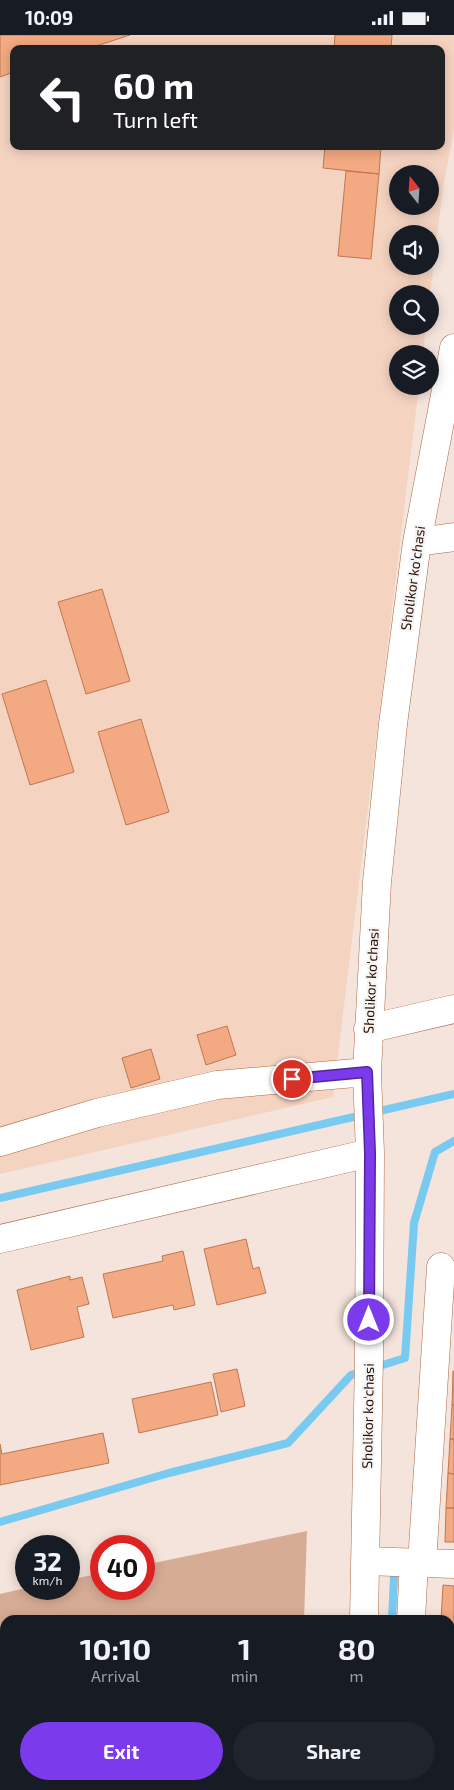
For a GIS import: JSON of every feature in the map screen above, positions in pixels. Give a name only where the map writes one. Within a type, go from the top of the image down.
[{"type":"street","name":"Sholikor ko'chasi","points":[[364,1615],[369,1366],[370,1153],[367,1072],[377,882],[392,723],[417,542],[454,348]]},
{"type":"street","points":[[417,542],[454,537]]},
{"type":"street","points":[[368,1029],[454,1009]]},
{"type":"street","points":[[0,1142],[98,1113],[217,1085],[367,1072]]},
{"type":"street","points":[[0,1239],[370,1153]]},
{"type":"street","points":[[412,1615],[418,1562],[441,1267]]},
{"type":"street","points":[[365,1561],[454,1564]]},
{"type":"shaded area","points":[[0,35],[454,35],[454,129],[439,225],[389,225],[389,275],[432,275],[431,285],[389,285],[389,335],[425,335],[424,345],[389,345],[389,395],[418,395],[333,1097],[0,1174]]},
{"type":"shaded area","points":[[307,1531],[304,1615],[0,1615],[0,1594],[15,1591],[15,1600],[80,1600],[80,1578],[90,1575],[90,1600],[155,1600],[155,1563]]},
{"type":"building","points":[[0,35],[130,35],[99,45],[10,45],[10,73],[0,77]]},
{"type":"building","points":[[335,35],[392,35],[391,45],[334,45]]},
{"type":"building","points":[[325,150],[381,150],[379,174],[323,168]]},
{"type":"building","points":[[346,171],[379,174],[371,259],[338,256]]},
{"type":"building","points":[[102,589],[130,681],[86,694],[58,602]]},
{"type":"building","points":[[46,680],[74,772],[30,785],[2,694]]},
{"type":"building","points":[[141,719],[169,812],[126,825],[98,732]]},
{"type":"building","points":[[227,1026],[236,1055],[206,1065],[197,1035]]},
{"type":"building","points":[[151,1049],[160,1079],[131,1088],[122,1058]]},
{"type":"building","points":[[246,1239],[253,1269],[259,1267],[266,1293],[217,1305],[204,1249]]},
{"type":"building","points":[[183,1251],[195,1305],[174,1310],[173,1305],[113,1318],[103,1274],[163,1261],[162,1256]]},
{"type":"building","points":[[70,1276],[70,1280],[82,1277],[89,1304],[77,1307],[84,1337],[31,1350],[17,1290]]},
{"type":"building","points":[[237,1369],[245,1406],[221,1412],[213,1374]]},
{"type":"building","points":[[453,1371],[454,1405],[452,1405]]},
{"type":"building","points":[[211,1382],[218,1415],[139,1433],[132,1399]]},
{"type":"building","points":[[452,1405],[454,1405],[454,1439],[450,1439]]},
{"type":"building","points":[[103,1433],[109,1463],[0,1485],[0,1444],[2,1454]]},
{"type":"building","points":[[450,1439],[454,1439],[454,1474],[448,1473]]},
{"type":"building","points":[[448,1473],[454,1474],[454,1508],[446,1508]]},
{"type":"building","points":[[446,1508],[454,1508],[454,1542],[445,1542]]},
{"type":"building","points":[[443,1585],[454,1586],[454,1615],[441,1615]]},
{"type":"waterway","points":[[0,1198],[454,1094]]},
{"type":"waterway","points":[[0,1522],[169,1473],[288,1443],[351,1375],[405,1358],[414,1223],[435,1152],[454,1141]]},
{"type":"waterway","points":[[392,1615],[394,1577]]},
{"type":"route","points":[[292,1079],[367,1072],[370,1153],[369,1320]]}]
